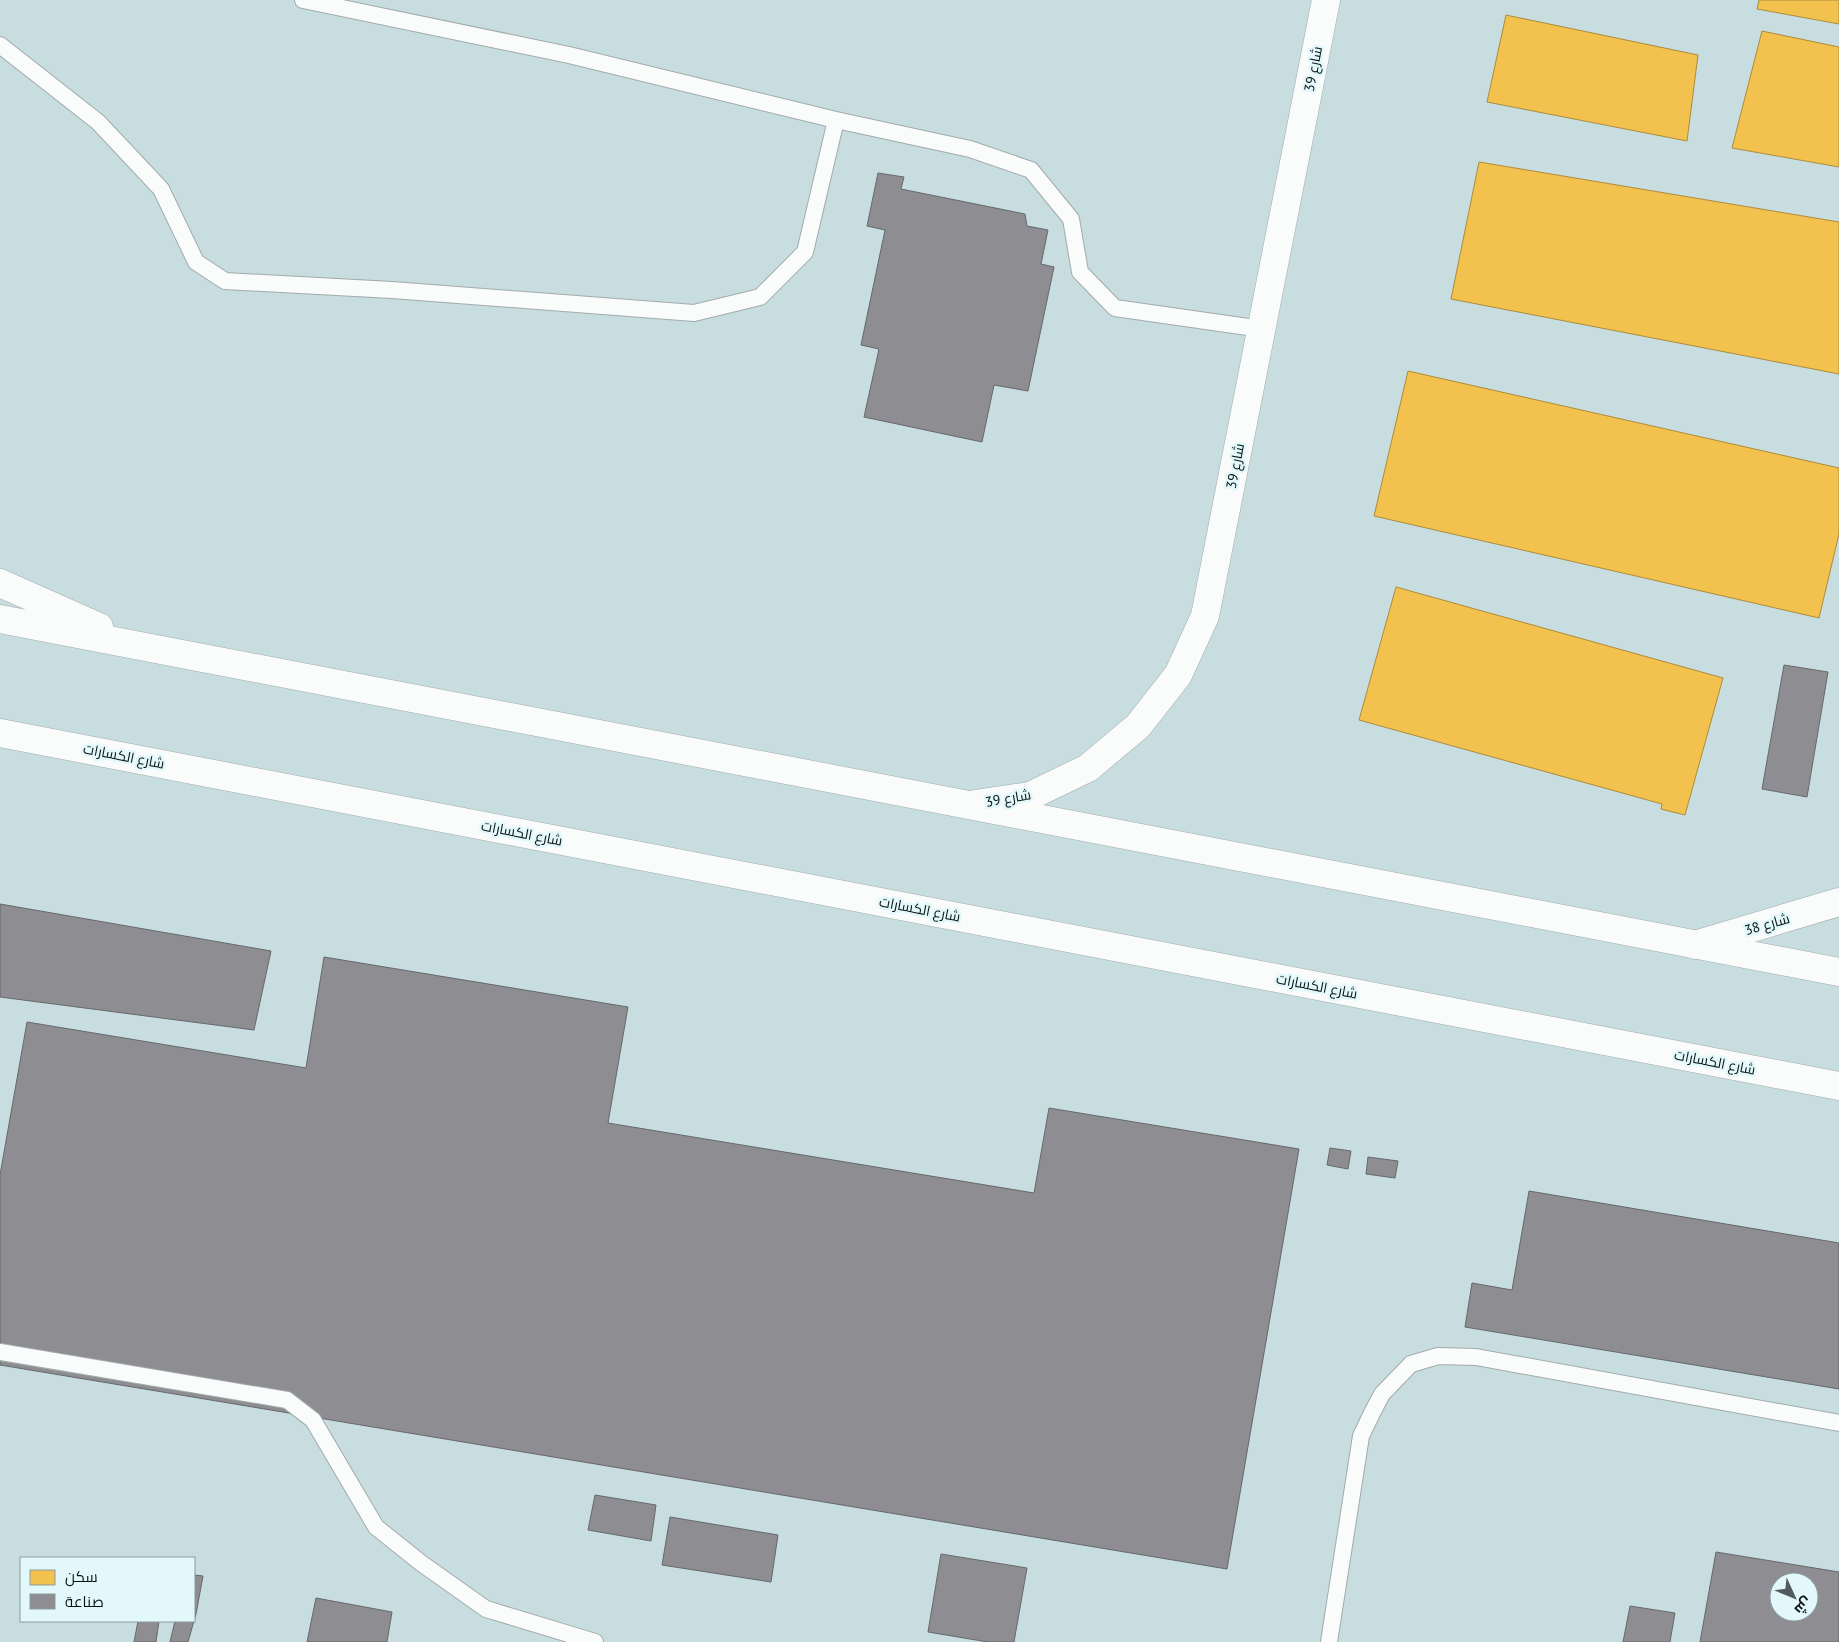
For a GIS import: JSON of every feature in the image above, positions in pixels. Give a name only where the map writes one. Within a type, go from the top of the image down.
[{"type":"street","name":"شارع 39","points":[[968,805],[1030,796],[1088,768],[1138,726],[1178,675],[1205,616],[1326,0]]},
{"type":"street","points":[[0,583],[144,646]]},
{"type":"street","points":[[0,619],[1839,972]]},
{"type":"street","name":"شارع الكسارات","points":[[0,732],[1839,1086]]},
{"type":"street","name":"شارع 38","points":[[1695,945],[1839,902]]},
{"type":"lane","points":[[303,0],[569,55],[836,120],[970,149],[1031,170],[1071,219],[1080,272],[1115,308],[1262,329]]},
{"type":"lane","points":[[0,45],[98,122],[161,189],[196,262],[225,281],[392,290],[694,313],[760,297],[805,252],[836,120]]},
{"type":"lane","points":[[0,1352],[287,1400],[313,1420],[376,1527],[421,1563],[486,1609],[595,1642]]},
{"type":"lane","points":[[1329,1642],[1361,1436],[1382,1394],[1412,1364],[1438,1356],[1476,1357],[1839,1423]]},
{"type":"shaded area","points":[[0,0],[1839,0],[1839,1642],[0,1642]]},
{"type":"building: سكن","points":[[1759,0],[1839,0],[1839,24],[1757,9]]},
{"type":"building: سكن","points":[[1506,15],[1698,55],[1687,141],[1487,102]]},
{"type":"building: سكن","points":[[1762,31],[1839,47],[1839,167],[1732,148]]},
{"type":"building: سكن","points":[[1479,162],[1839,222],[1839,374],[1451,299]]},
{"type":"building: سكن","points":[[1408,371],[1839,468],[1839,534],[1819,618],[1374,516]]},
{"type":"building: سكن","points":[[1396,587],[1723,678],[1685,815],[1661,809],[1662,804],[1359,720]]},
{"type":"building: صناعة","points":[[878,173],[904,177],[901,189],[1025,214],[1027,226],[1048,230],[1041,264],[1054,267],[1028,391],[994,385],[982,442],[864,417],[879,349],[861,345],[885,230],[867,226]]},
{"type":"building: صناعة","points":[[1784,665],[1828,672],[1807,797],[1762,789]]},
{"type":"building: صناعة","points":[[0,904],[271,951],[254,1030],[0,997]]},
{"type":"building: صناعة","points":[[324,957],[628,1007],[608,1123],[1034,1193],[1049,1108],[1299,1149],[1227,1569],[0,1365],[0,1175],[27,1022],[306,1068]]},
{"type":"building: صناعة","points":[[1330,1148],[1351,1151],[1348,1169],[1327,1165]]},
{"type":"building: صناعة","points":[[1368,1157],[1398,1161],[1395,1178],[1366,1174]]},
{"type":"building: صناعة","points":[[1529,1191],[1839,1243],[1839,1389],[1465,1327],[1472,1283],[1512,1290]]},
{"type":"building: صناعة","points":[[595,1495],[656,1505],[651,1541],[588,1530]]},
{"type":"building: صناعة","points":[[670,1517],[778,1535],[771,1582],[662,1565]]},
{"type":"building: صناعة","points":[[1716,1552],[1839,1572],[1839,1642],[1700,1642]]},
{"type":"building: صناعة","points":[[941,1554],[1027,1568],[1014,1642],[988,1642],[928,1632]]},
{"type":"building: صناعة","points":[[195,1575],[203,1576],[195,1614]]},
{"type":"building: صناعة","points":[[316,1598],[392,1612],[387,1642],[307,1642]]},
{"type":"building: صناعة","points":[[1630,1606],[1675,1613],[1670,1642],[1623,1642]]},
{"type":"building: صناعة","points":[[138,1622],[159,1622],[156,1642],[134,1642]]},
{"type":"building: صناعة","points":[[175,1622],[194,1622],[188,1642],[170,1642]]}]
